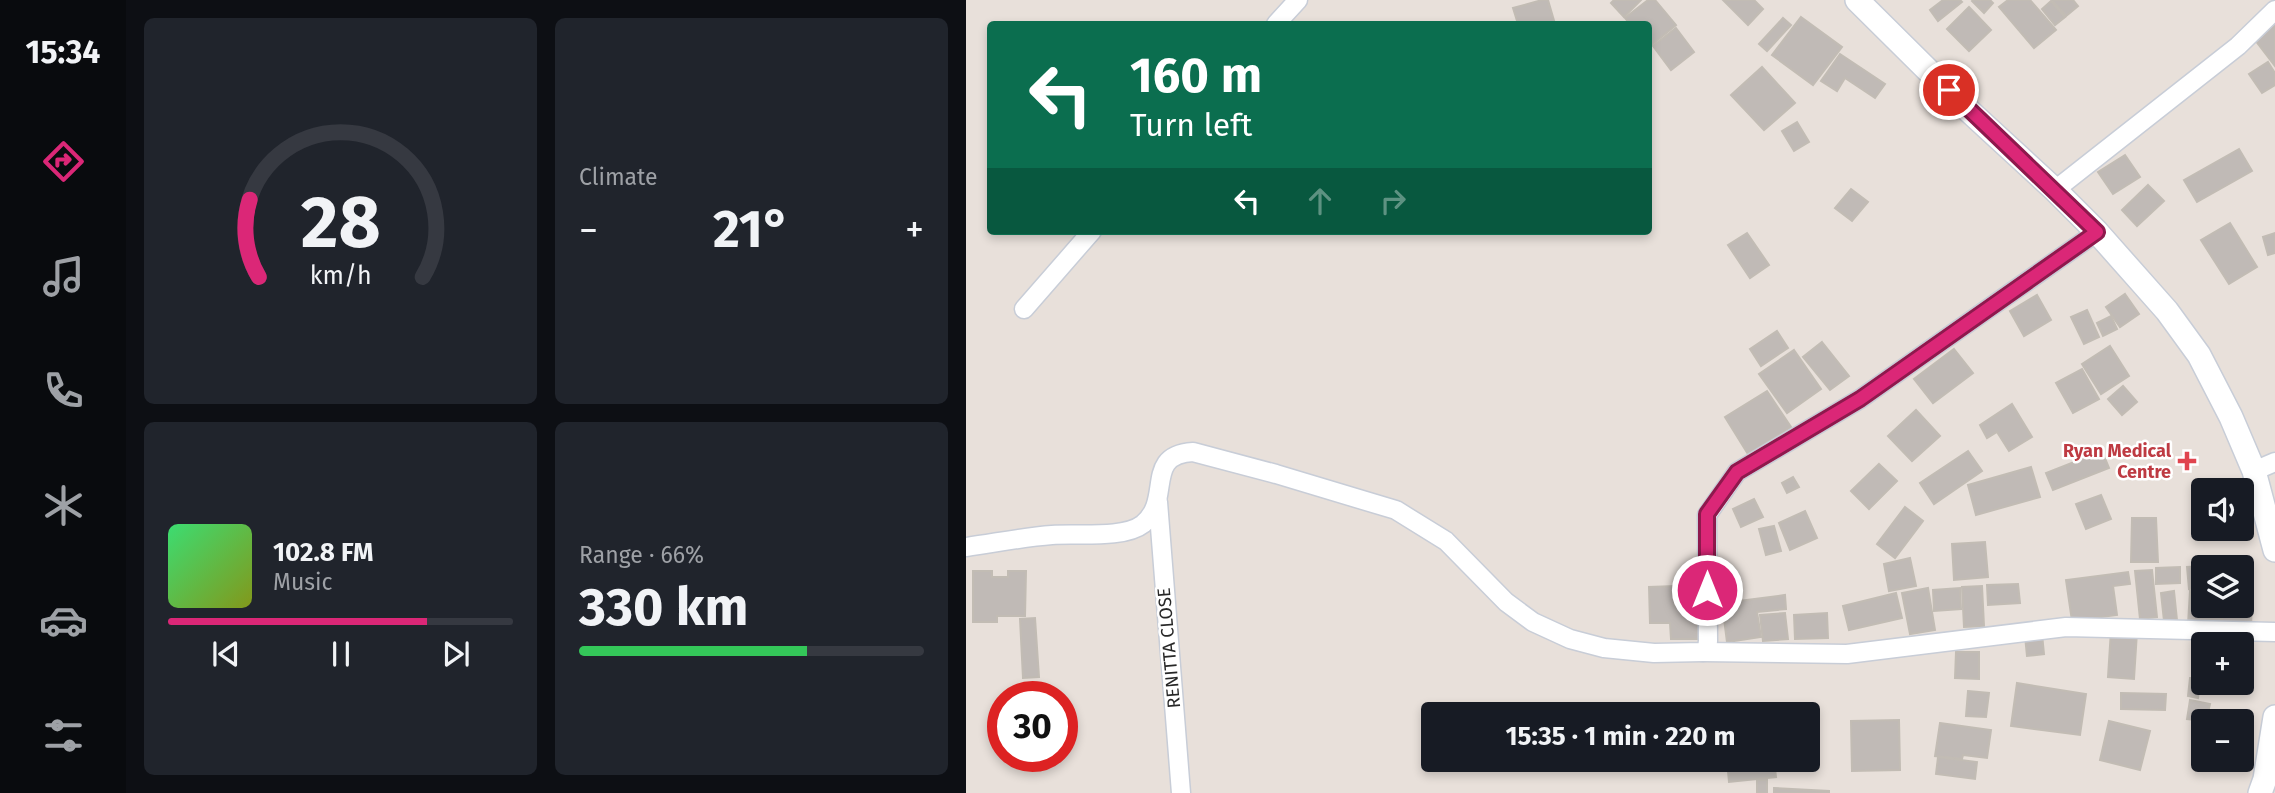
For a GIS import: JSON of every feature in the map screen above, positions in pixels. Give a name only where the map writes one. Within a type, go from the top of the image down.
[{"type":"street","points":[[1279,21],[1298,0]]},
{"type":"street","points":[[1857,0],[2097,232],[2167,311],[2199,355],[2231,417],[2254,471],[2275,550]]},
{"type":"street","points":[[2055,190],[2238,46],[2275,10]]},
{"type":"street","points":[[1703,652],[1707,648],[1707,514],[1737,472],[1860,399],[2097,232]]},
{"type":"street","points":[[1024,309],[1089,235]]},
{"type":"street","name":"RENITTA CLOSE","points":[[1181,793],[1158,502],[1163,465],[1180,453],[1193,452],[1396,510],[1446,541],[1506,602],[1533,622],[1570,639],[1604,648],[1654,653],[1846,654],[2066,627],[2275,632]]},
{"type":"street","points":[[2254,471],[2275,462]]},
{"type":"street","points":[[966,547],[1052,535],[1127,532],[1142,525],[1158,502]]},
{"type":"street","points":[[2267,784],[2275,717]]},
{"type":"building","points":[[1548,0],[1554,21],[1517,21],[1513,8]]},
{"type":"building","points":[[1614,0],[1641,0],[1624,17],[1611,3]]},
{"type":"building","points":[[1648,0],[1655,0],[1676,25],[1652,45],[1652,21],[1628,21],[1625,18]]},
{"type":"building","points":[[1723,0],[1754,0],[1763,9],[1748,25]]},
{"type":"building","points":[[1943,0],[1962,2],[1938,21],[1930,10]]},
{"type":"building","points":[[1973,0],[1990,0],[1993,3],[1984,13]]},
{"type":"building","points":[[2008,0],[2030,0],[2056,30],[2034,48],[1999,7]]},
{"type":"building","points":[[2052,0],[2073,0],[2078,6],[2066,16]]},
{"type":"building","points":[[2051,1],[2065,17],[2055,25],[2042,9]]},
{"type":"building","points":[[1969,7],[1991,30],[1969,51],[1947,29]]},
{"type":"building","points":[[1801,17],[1842,47],[1813,85],[1772,55]]},
{"type":"building","points":[[1783,18],[1791,25],[1767,51],[1759,44]]},
{"type":"building","points":[[2275,24],[2275,66],[2255,40]]},
{"type":"building","points":[[1676,28],[1694,52],[1671,70],[1653,46]]},
{"type":"building","points":[[1840,54],[1885,84],[1875,98],[1845,78],[1837,91],[1821,81]]},
{"type":"building","points":[[2268,62],[2275,73],[2275,85],[2262,93],[2249,74]]},
{"type":"building","points":[[1762,67],[1795,103],[1764,130],[1731,95]]},
{"type":"building","points":[[1797,122],[1809,142],[1794,151],[1782,131]]},
{"type":"building","points":[[2239,149],[2252,171],[2197,202],[2184,180]]},
{"type":"building","points":[[2125,155],[2140,177],[2113,194],[2098,172]]},
{"type":"building","points":[[2148,185],[2164,201],[2137,226],[2122,210]]},
{"type":"building","points":[[1851,189],[1868,202],[1852,221],[1835,208]]},
{"type":"building","points":[[2230,223],[2257,267],[2229,284],[2201,240]]},
{"type":"building","points":[[1747,233],[1769,265],[1750,278],[1728,245]]},
{"type":"building","points":[[2275,233],[2275,253],[2268,255],[2263,237]]},
{"type":"building","points":[[2125,294],[2139,314],[2120,327],[2106,307]]},
{"type":"building","points":[[2037,295],[2051,320],[2024,336],[2010,311]]},
{"type":"building","points":[[2087,310],[2099,337],[2084,344],[2071,317]]},
{"type":"building","points":[[2111,316],[2117,329],[2103,336],[2097,323]]},
{"type":"building","points":[[1777,331],[1788,348],[1761,366],[1750,349]]},
{"type":"building","points":[[1822,342],[1849,376],[1830,390],[1803,357]]},
{"type":"building","points":[[2110,346],[2129,376],[2101,394],[2082,364]]},
{"type":"building","points":[[1954,349],[1973,373],[1933,403],[1914,379]]},
{"type":"building","points":[[1794,350],[1821,389],[1787,413],[1759,374]]},
{"type":"building","points":[[2082,369],[2099,399],[2073,413],[2056,383]]},
{"type":"building","points":[[2123,386],[2137,402],[2122,415],[2108,399]]},
{"type":"building","points":[[1767,391],[1791,427],[1748,454],[1725,417]]},
{"type":"building","points":[[2012,404],[2032,437],[2009,451],[1997,432],[1987,438],[1980,425]]},
{"type":"building","points":[[1916,410],[1940,436],[1912,461],[1888,436]]},
{"type":"building","points":[[1968,451],[1982,471],[1934,504],[1920,483]]},
{"type":"building","points":[[2102,451],[2109,468],[2053,490],[2046,473]]},
{"type":"building","points":[[1879,464],[1897,481],[1869,509],[1851,491]]},
{"type":"building","points":[[2031,467],[2040,497],[1976,515],[1968,485]]},
{"type":"building","points":[[1793,477],[1799,487],[1787,493],[1782,483]]},
{"type":"building","points":[[2101,495],[2111,519],[2086,529],[2076,504]]},
{"type":"building","points":[[1754,499],[1763,517],[1741,527],[1733,509]]},
{"type":"building","points":[[1905,507],[1923,521],[1895,558],[1877,544]]},
{"type":"building","points":[[1805,511],[1817,538],[1790,550],[1779,523]]},
{"type":"building","points":[[2132,518],[2156,518],[2158,562],[2131,562]]},
{"type":"building","points":[[1774,526],[1781,551],[1766,555],[1759,529]]},
{"type":"building","points":[[1985,542],[1988,577],[1954,580],[1952,544]]},
{"type":"building","points":[[1910,558],[1916,586],[1889,591],[1884,564]]},
{"type":"building","points":[[2180,567],[2180,583],[2156,584],[2156,568]]},
{"type":"building","points":[[2187,567],[2191,567],[2189,589]]},
{"type":"building","points":[[2152,570],[2157,617],[2140,619],[2135,571]]},
{"type":"building","points":[[973,571],[992,571],[992,577],[1008,577],[1008,571],[1026,571],[1025,616],[997,616],[997,622],[973,622]]},
{"type":"building","points":[[2128,572],[2130,584],[2113,586],[2117,615],[2072,621],[2066,580]]},
{"type":"building","points":[[2018,584],[2020,603],[1988,605],[1987,585]]},
{"type":"building","points":[[1675,586],[1675,605],[1697,604],[1698,639],[1671,639],[1670,623],[1650,623],[1649,587]]},
{"type":"building","points":[[1982,586],[1984,626],[1964,627],[1962,587]]},
{"type":"building","points":[[1928,588],[1935,630],[1910,634],[1902,593]]},
{"type":"building","points":[[1960,588],[1961,609],[1934,611],[1933,590]]},
{"type":"building","points":[[2174,591],[2177,620],[2164,621],[2161,593]]},
{"type":"building","points":[[2190,591],[2191,618],[2221,618],[2221,626],[2188,624]]},
{"type":"building","points":[[1896,593],[1902,618],[1849,630],[1843,606]]},
{"type":"building","points":[[1785,595],[1786,609],[1757,612],[1761,637],[1727,642],[1722,603]]},
{"type":"building","points":[[1785,613],[1788,639],[1763,641],[1760,615]]},
{"type":"building","points":[[1827,613],[1828,638],[1795,639],[1794,615]]},
{"type":"building","points":[[1035,618],[1039,677],[1023,678],[1020,619]]},
{"type":"building","points":[[2222,618],[2251,618],[2251,627],[2222,625]]},
{"type":"building","points":[[2111,630],[2137,632],[2134,679],[2108,677]]},
{"type":"building","points":[[2042,634],[2044,654],[2027,656],[2025,636]]},
{"type":"building","points":[[1956,652],[1979,652],[1979,679],[1955,678]]},
{"type":"building","points":[[2191,678],[2191,695],[2198,695],[2198,698],[2188,696]]},
{"type":"building","points":[[2017,683],[2086,694],[2080,735],[2011,726]]},
{"type":"building","points":[[1968,691],[1989,693],[1986,717],[1966,716]]},
{"type":"building","points":[[2121,693],[2166,694],[2165,710],[2121,709]]},
{"type":"building","points":[[2190,700],[2210,704],[2209,709],[2191,709],[2191,719],[2187,719]]},
{"type":"building","points":[[1899,720],[1900,770],[1852,771],[1851,721]]},
{"type":"building","points":[[2109,721],[2150,731],[2140,770],[2100,760]]},
{"type":"building","points":[[1940,723],[1991,730],[1987,758],[1935,756]]},
{"type":"building","points":[[1938,757],[1977,762],[1975,779],[1936,774]]},
{"type":"building","points":[[1728,772],[1775,772],[1776,777],[1729,782]]},
{"type":"building","points":[[1757,780],[1767,780],[1767,793],[1757,793]]},
{"type":"building","points":[[1774,788],[1829,791],[1829,793],[1774,793]]},
{"type":"place","name":"Ryan Medical Centre","points":[[2187,461]]},
{"type":"route","points":[[1707,590],[1707,514],[1737,472],[1860,399],[2097,232],[1949,90]]}]
